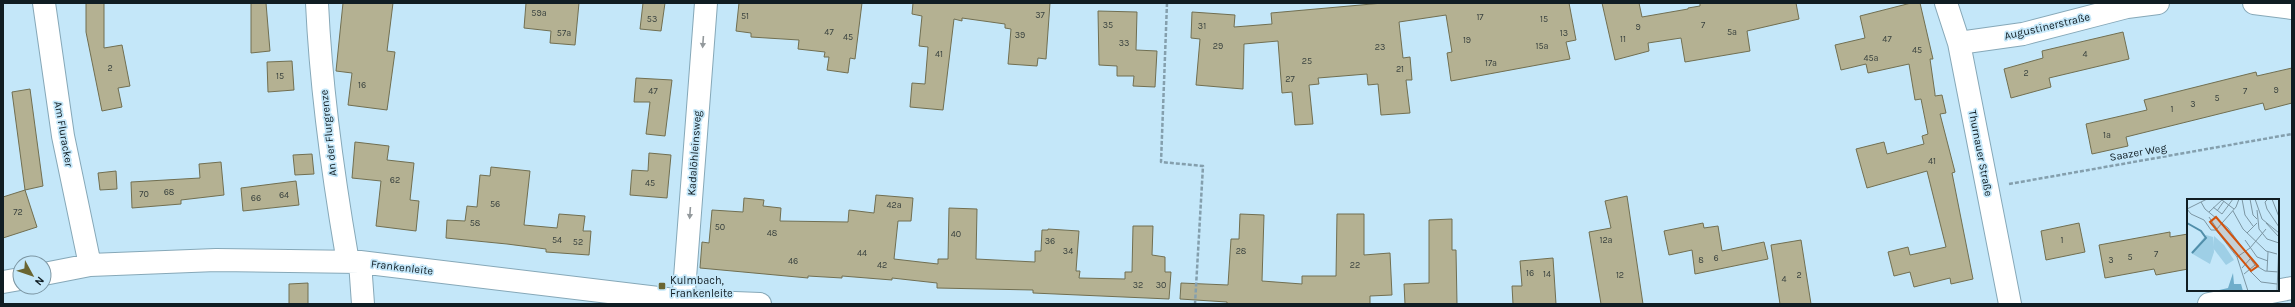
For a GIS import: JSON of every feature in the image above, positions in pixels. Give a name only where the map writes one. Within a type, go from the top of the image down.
[{"type":"street","name":"Am Fluracker","points":[[44,3],[63,136],[90,265]]},
{"type":"street","name":"An der Flurgrenze","points":[[317,3],[319,44],[334,180],[364,304]]},
{"type":"street","name":"Kadalöhleinsweg","points":[[683,303],[706,3]]},
{"type":"street","name":"Thurnauer Straße","points":[[1946,3],[1959,43],[2010,304]]},
{"type":"street","name":"Augustinerstraße","points":[[1959,43],[2023,34],[2127,7],[2158,3]]},
{"type":"street","points":[[2254,3],[2292,8]]},
{"type":"street","name":"Frankenleite","points":[[52,272],[90,265],[216,260],[354,262],[683,303],[760,304]]},
{"type":"street","points":[[2279,291],[2292,288]]},
{"type":"street","points":[[2209,304],[2276,291]]},
{"type":"path","points":[[1167,3],[1161,162],[1203,166],[1195,304]]},
{"type":"path","name":"Saazer Weg","points":[[1987,188],[2292,134]]},
{"type":"building","points":[[86,3],[104,3],[104,48],[122,45],[130,86],[118,88],[122,107],[102,111],[86,32]]},
{"type":"building","points":[[251,3],[266,3],[270,51],[251,53]]},
{"type":"building","points":[[343,3],[393,3],[387,51],[395,52],[387,110],[348,105],[352,73],[336,71]]},
{"type":"building","points":[[526,3],[579,3],[575,45],[550,43],[551,31],[524,28]]},
{"type":"building","points":[[643,3],[665,3],[661,31],[640,29]]},
{"type":"building","points":[[739,3],[862,3],[855,59],[850,58],[848,73],[827,70],[829,57],[824,57],[825,52],[798,49],[799,40],[751,37],[751,33],[736,31]]},
{"type":"building","points":[[913,3],[1050,3],[1046,59],[1038,58],[1037,66],[1008,64],[1011,29],[1005,28],[1005,24],[962,18],[962,21],[954,19],[943,110],[910,107],[912,83],[925,84],[928,47],[919,46],[922,16],[912,14]]},
{"type":"building","points":[[1383,3],[1569,3],[1576,40],[1566,42],[1570,59],[1451,81],[1447,53],[1452,52],[1446,15],[1399,22],[1403,58],[1410,57],[1412,80],[1406,80],[1410,113],[1381,115],[1378,84],[1368,85],[1367,74],[1318,78],[1319,84],[1309,85],[1313,124],[1295,125],[1292,92],[1282,93],[1278,41],[1244,44],[1243,89],[1196,85],[1200,39],[1191,38],[1192,12],[1235,15],[1234,27],[1272,24],[1271,13]]},
{"type":"building","points":[[1602,3],[1639,3],[1642,17],[1688,9],[1700,6],[1700,3],[1796,3],[1799,19],[1747,31],[1750,51],[1685,62],[1681,38],[1648,43],[1649,51],[1615,60]]},
{"type":"building","points":[[1911,3],[1920,3],[1933,59],[1930,59],[1935,96],[1942,95],[1946,113],[1940,114],[1955,172],[1952,173],[1973,279],[1951,284],[1950,278],[1914,287],[1910,272],[1894,276],[1888,252],[1908,247],[1910,255],[1946,247],[1927,171],[1867,188],[1856,149],[1884,142],[1887,154],[1924,144],[1922,136],[1928,134],[1921,99],[1915,100],[1909,64],[1868,73],[1866,64],[1841,70],[1835,45],[1865,38],[1860,16]]},
{"type":"building","points":[[1098,11],[1137,12],[1136,50],[1157,51],[1155,87],[1133,86],[1134,76],[1117,76],[1117,66],[1099,65]]},
{"type":"building","points":[[2123,32],[2129,59],[2049,78],[2051,87],[2011,98],[2004,69],[2043,58],[2042,51]]},
{"type":"building","points":[[292,61],[294,90],[268,92],[267,62]]},
{"type":"building","points":[[2292,68],[2292,103],[2265,110],[2263,103],[2126,137],[2128,146],[2092,154],[2086,124],[2147,110],[2144,100],[2256,72],[2257,76]]},
{"type":"building","points":[[636,78],[672,80],[665,136],[646,134],[650,102],[634,102]]},
{"type":"building","points":[[30,89],[43,186],[25,190],[12,92]]},
{"type":"building","points":[[355,142],[389,146],[387,160],[414,163],[410,200],[419,201],[416,231],[376,226],[381,181],[352,178]]},
{"type":"building","points":[[649,153],[671,155],[667,198],[630,195],[632,170],[648,171]]},
{"type":"building","points":[[312,154],[314,174],[295,175],[293,155]]},
{"type":"building","points":[[221,162],[224,195],[181,200],[181,204],[132,208],[131,182],[200,178],[199,164]]},
{"type":"building","points":[[491,167],[530,171],[524,225],[557,228],[559,214],[585,216],[583,231],[591,231],[589,255],[546,252],[546,249],[446,238],[447,220],[465,221],[467,206],[477,207],[480,175],[490,176]]},
{"type":"building","points":[[116,171],[117,189],[100,190],[98,173]]},
{"type":"building","points":[[296,181],[299,205],[243,211],[241,188]]},
{"type":"building","points":[[25,190],[37,227],[3,238],[3,197]]},
{"type":"building","points":[[876,195],[913,198],[911,221],[898,221],[894,259],[920,262],[938,264],[938,259],[948,259],[949,208],[977,209],[976,259],[1035,262],[1035,251],[1041,251],[1042,230],[1079,231],[1076,271],[1080,271],[1079,278],[1125,279],[1125,272],[1132,272],[1133,226],[1153,226],[1152,255],[1165,257],[1165,272],[1171,272],[1169,299],[1033,293],[1033,290],[937,288],[937,283],[892,278],[892,280],[842,276],[842,278],[808,276],[808,278],[700,268],[702,242],[709,243],[712,210],[743,212],[744,198],[764,200],[763,206],[781,208],[780,221],[848,222],[849,210],[874,213]]},
{"type":"building","points":[[1627,196],[1643,304],[1601,304],[1589,232],[1611,228],[1605,201]]},
{"type":"building","points":[[1240,214],[1264,215],[1262,281],[1302,284],[1302,276],[1336,276],[1337,214],[1364,214],[1364,255],[1390,253],[1392,295],[1370,296],[1370,304],[1227,304],[1227,302],[1180,299],[1181,283],[1228,285],[1231,239],[1239,239]]},
{"type":"building","points":[[1452,219],[1452,250],[1456,250],[1457,304],[1405,304],[1404,284],[1429,283],[1429,220]]},
{"type":"building","points":[[1703,223],[1704,228],[1718,226],[1722,251],[1764,242],[1768,259],[1695,274],[1692,250],[1669,255],[1664,231]]},
{"type":"building","points":[[2079,223],[2085,252],[2046,260],[2041,231]]},
{"type":"building","points":[[2170,232],[2170,237],[2187,234],[2187,269],[2156,275],[2154,269],[2105,278],[2099,245]]},
{"type":"building","points":[[1801,240],[1811,304],[1780,304],[1771,245]]},
{"type":"building","points":[[1553,258],[1556,304],[1513,304],[1512,286],[1522,286],[1520,261]]},
{"type":"building","points":[[308,283],[308,304],[289,304],[289,284]]},
{"type":"place","name":"Kulmbach, Frankenleite","points":[[662,286]]}]
